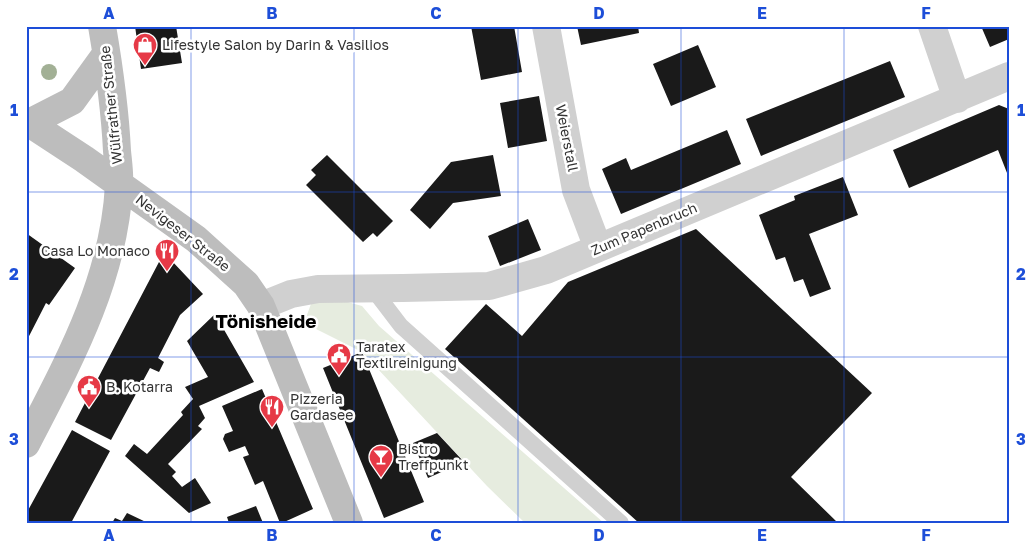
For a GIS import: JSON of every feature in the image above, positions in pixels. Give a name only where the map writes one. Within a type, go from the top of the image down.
[{"type":"main road","name":"Wülfrather Straße","points":[[26,444],[74,351],[102,282],[113,230],[119,184],[116,129],[102,26]]},
{"type":"main road","points":[[28,122],[72,101],[106,54]]},
{"type":"main road","name":"Nevigeser Straße","points":[[28,122],[119,184],[196,240],[246,284],[261,306],[349,523]]},
{"type":"street","name":"Weierstall","points":[[546,26],[576,190],[598,248]]},
{"type":"street","points":[[932,26],[957,99]]},
{"type":"street","name":"Zum Papenbruch","points":[[261,306],[291,294],[318,288],[490,286],[546,270],[1009,76]]},
{"type":"lane","points":[[372,288],[401,326],[621,523]]},
{"type":"shaded area","points":[[315,293],[362,306],[379,326],[604,523],[525,523],[487,486],[362,352],[304,323]]},
{"type":"building","points":[[135,26],[176,26],[182,63],[141,69]]},
{"type":"building","points":[[471,26],[514,26],[522,72],[481,80]]},
{"type":"building","points":[[577,26],[638,26],[639,33],[581,45]]},
{"type":"building","points":[[981,26],[1009,26],[1009,39],[990,47]]},
{"type":"building","points":[[698,45],[716,87],[671,106],[653,64]]},
{"type":"building","points":[[890,61],[905,97],[761,156],[746,119]]},
{"type":"building","points":[[539,96],[547,141],[508,148],[500,103]]},
{"type":"building","points":[[999,105],[1009,109],[1009,178],[998,150],[909,188],[893,150]]},
{"type":"building","points":[[727,130],[741,164],[621,214],[602,169],[626,158],[631,170]]},
{"type":"building","points":[[327,155],[393,221],[377,237],[373,233],[363,242],[306,185],[316,175],[311,170]]},
{"type":"building","points":[[493,155],[501,196],[453,203],[430,229],[410,210],[451,162]]},
{"type":"building","points":[[843,177],[858,215],[809,234],[831,289],[810,297],[803,279],[794,282],[785,257],[776,260],[759,215],[795,200],[794,196]]},
{"type":"building","points":[[528,219],[541,250],[500,266],[488,236]]},
{"type":"building","points":[[696,229],[872,393],[791,477],[838,523],[639,523],[445,349],[486,304],[522,336],[568,282]]},
{"type":"building","points":[[26,233],[75,268],[49,305],[46,303],[26,342]]},
{"type":"building","points":[[171,260],[203,294],[180,315],[158,358],[164,362],[159,372],[150,368],[111,440],[75,422],[159,262]]},
{"type":"building","points":[[215,314],[254,382],[199,406],[205,418],[198,426],[202,429],[168,464],[176,472],[172,476],[182,487],[195,478],[211,503],[189,513],[125,456],[134,444],[147,454],[183,415],[181,412],[193,399],[185,387],[208,377],[187,341]]},
{"type":"building","points":[[362,352],[424,502],[384,518],[323,368]]},
{"type":"building","points":[[262,389],[313,509],[282,523],[280,523],[263,481],[255,485],[243,457],[249,455],[245,446],[229,452],[223,439],[225,434],[233,431],[222,406]]},
{"type":"building","points":[[72,430],[110,451],[71,523],[26,523],[26,514]]},
{"type":"building","points":[[437,433],[464,462],[428,478],[413,443]]},
{"type":"building","points":[[256,506],[263,523],[229,523],[227,517]]},
{"type":"building","points":[[127,513],[148,523],[112,523],[115,518],[122,521]]},
{"type":"place","name":"Lifestyle Salon by Darin & Vasilios","points":[[145,66]]},
{"type":"place","name":"Casa Lo Monaco","points":[[167,272]]},
{"type":"place","name":"Taratex Textilreinigung","points":[[339,376]]},
{"type":"place","name":"B. Kotarra","points":[[89,408]]},
{"type":"place","name":"Pizzeria Gardasee","points":[[272,428]]},
{"type":"place","name":"Bistro Treffpunkt","points":[[381,478]]},
{"type":"district","name":"Tönisheide","points":[[266,321]]}]
